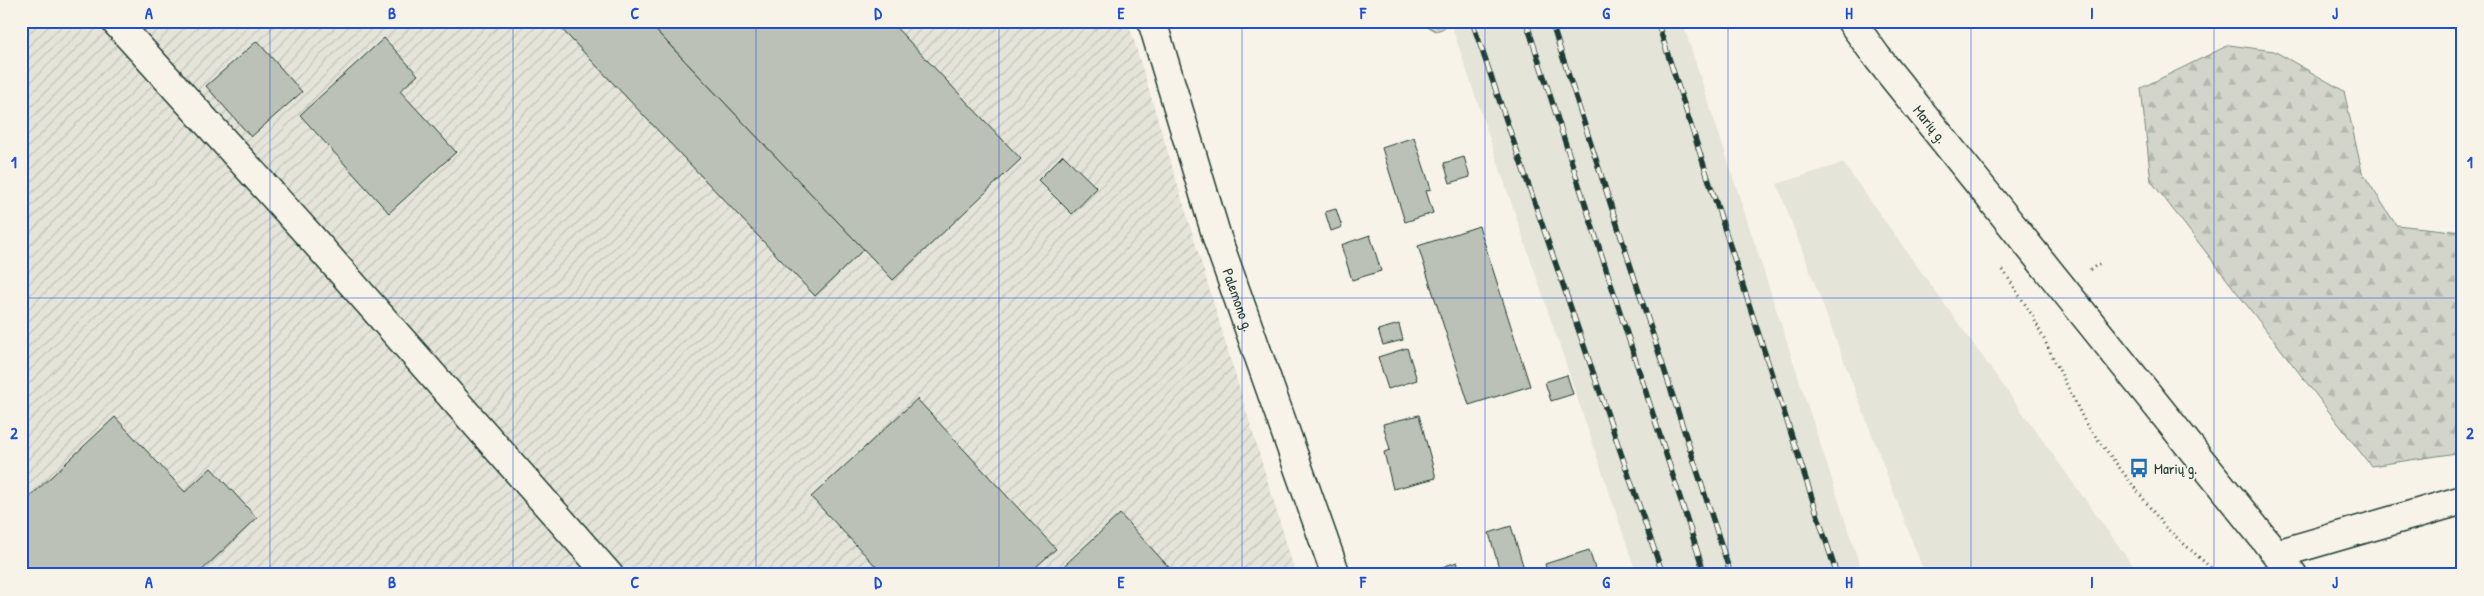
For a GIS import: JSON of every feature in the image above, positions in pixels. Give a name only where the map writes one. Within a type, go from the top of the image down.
[{"type":"street","points":[[115,21],[309,235],[609,575]]},
{"type":"street","name":"Palemono g.","points":[[1152,21],[1218,241],[1336,575]]},
{"type":"street","name":"Marių g.","points":[[1852,21],[1889,71],[2285,564]]},
{"type":"street","points":[[2285,564],[2463,500]]},
{"type":"path","points":[[1999,266],[2032,315],[2086,424],[2165,527],[2218,575]]},
{"type":"shaded area","points":[[21,21],[1128,21],[1296,575],[21,575]]},
{"type":"shaded area","points":[[1450,21],[1682,21],[1863,575],[1637,575]]},
{"type":"shaded area","points":[[1843,163],[2140,575],[1925,575],[1777,184]]},
{"type":"green space","points":[[1418,21],[1450,21],[1452,25],[1436,31]]},
{"type":"green space","points":[[2229,45],[2274,51],[2344,91],[2362,172],[2396,225],[2463,232],[2463,452],[2371,466],[2151,181],[2141,88]]},
{"type":"building","points":[[554,21],[647,21],[864,249],[815,296]]},
{"type":"building","points":[[647,21],[890,21],[1021,159],[893,280]]},
{"type":"building","points":[[384,38],[418,75],[400,91],[456,152],[389,213],[300,115]]},
{"type":"building","points":[[257,41],[302,92],[251,137],[206,86]]},
{"type":"building","points":[[1414,137],[1431,189],[1426,191],[1433,213],[1405,222],[1382,148]]},
{"type":"building","points":[[1063,155],[1097,188],[1072,214],[1038,180]]},
{"type":"building","points":[[1464,157],[1470,177],[1450,183],[1444,163]]},
{"type":"building","points":[[1336,209],[1342,227],[1331,231],[1325,212]]},
{"type":"building","points":[[1479,226],[1530,386],[1469,405],[1418,246]]},
{"type":"building","points":[[1370,235],[1381,271],[1352,280],[1341,245]]},
{"type":"building","points":[[1399,324],[1403,340],[1383,345],[1378,330]]},
{"type":"building","points":[[1407,348],[1417,380],[1388,389],[1378,357]]},
{"type":"building","points":[[1567,375],[1573,394],[1551,401],[1545,382]]},
{"type":"building","points":[[917,399],[1056,549],[1027,575],[884,575],[811,497]]},
{"type":"building","points":[[1419,415],[1436,478],[1393,489],[1384,452],[1390,450],[1383,424]]},
{"type":"building","points":[[115,417],[185,492],[211,468],[257,518],[197,575],[21,575],[21,505]]},
{"type":"building","points":[[1120,514],[1176,575],[1054,575]]},
{"type":"building","points":[[1511,526],[1526,575],[1501,575],[1489,533]]},
{"type":"building","points":[[1589,550],[1597,575],[1548,575],[1545,564]]},
{"type":"building","points":[[1457,562],[1461,575],[1434,575],[1433,570]]},
{"type":"railway","points":[[1472,21],[1663,575]]},
{"type":"railway","points":[[1526,21],[1705,575]]},
{"type":"railway","points":[[1551,21],[1731,575]]},
{"type":"railway","points":[[1657,21],[1837,575]]},
{"type":"place","name":"Marių g.","points":[[2139,468]]}]
